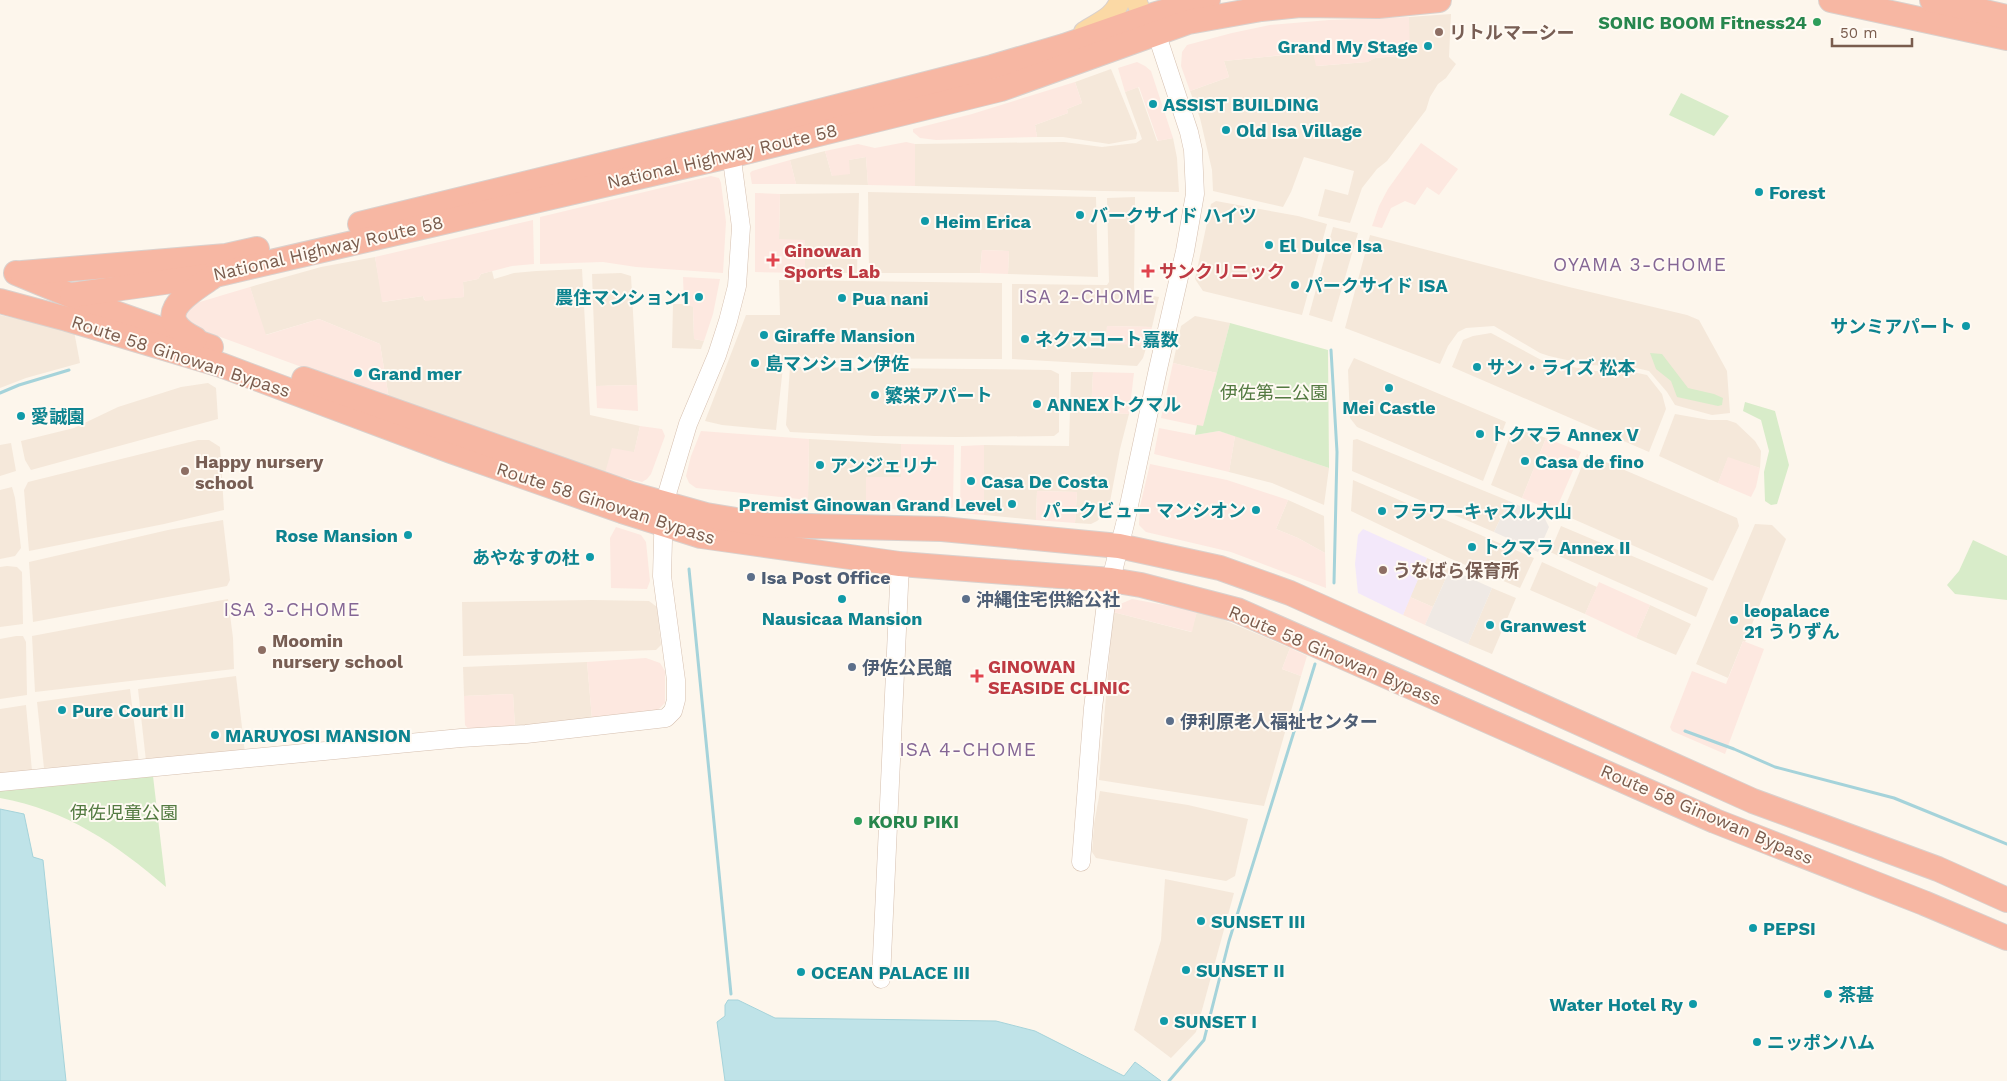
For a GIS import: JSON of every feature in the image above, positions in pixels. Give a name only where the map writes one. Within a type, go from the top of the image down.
[{"type":"highway","name":"National Highway Route 58","points":[[0,300],[79,297],[215,275],[730,144],[1064,46],[1149,13],[1208,0]]},
{"type":"highway","name":"National Highway Route 58","points":[[8,273],[106,267],[226,256],[730,144],[1001,89],[1149,13],[1188,22],[1261,9],[1317,4],[1378,6],[1439,0]]},
{"type":"highway","points":[[1831,0],[2007,38]]},
{"type":"highway","points":[[1932,0],[2007,17]]},
{"type":"highway","points":[[106,267],[96,274],[79,297],[93,314],[145,344]]},
{"type":"highway","name":"Route 58 Ginowan Bypass","points":[[8,273],[79,297],[213,348],[631,494],[708,538],[900,564],[1111,580],[1141,585],[1237,610],[1715,821],[1924,903],[2007,938]]},
{"type":"highway","points":[[213,348],[179,328],[174,312],[179,301],[215,275]]},
{"type":"highway","name":"Route 58 Ginowan Bypass","points":[[0,300],[221,365],[451,451],[664,514],[706,515],[766,525],[942,529],[1119,546],[1220,568],[1290,593],[1753,800],[1938,870],[2007,900]]},
{"type":"highway","points":[[1753,800],[1892,862],[1911,881],[1924,903]]},
{"type":"main road","points":[[1064,46],[1107,19],[1113,13],[1120,0]]},
{"type":"street","points":[[1080,862],[1093,708],[1107,596],[1125,524],[1185,251],[1195,194],[1193,150],[1189,132],[1149,13]]},
{"type":"street","points":[[0,782],[461,738],[526,734],[666,718],[673,711],[676,700],[676,680],[662,576],[664,514],[688,424],[716,355],[728,321],[737,286],[741,227],[730,144]]},
{"type":"street","points":[[882,979],[900,564]]},
{"type":"shaded area","points":[[1451,14],[1449,57],[1456,64],[1446,78],[1438,84],[1430,97],[1426,110],[1387,161],[1377,169],[1362,188],[1350,223],[1318,216],[1325,189],[1348,195],[1354,171],[1304,157],[1291,192],[1283,207],[1213,191],[1212,170],[1200,118],[1190,91],[1229,77],[1224,61],[1314,52],[1317,66],[1367,62],[1375,58],[1409,55],[1409,17]]},
{"type":"shaded area","points":[[1409,17],[1410,55],[1375,58],[1368,62],[1316,66],[1313,52],[1224,61],[1229,77],[1190,91],[1181,66],[1182,52],[1187,45],[1232,33],[1270,25],[1329,20]]},
{"type":"shaded area","points":[[1137,62],[1151,71],[1173,138],[1158,141],[1139,87],[1125,92],[1118,68]]},
{"type":"shaded area","points":[[1111,69],[1137,133],[1136,139],[1109,144],[1063,137],[1037,137],[1035,125],[1068,113],[1067,109],[1082,103],[1075,82]]},
{"type":"shaded area","points":[[1075,82],[1082,103],[1067,109],[1068,113],[1035,125],[1037,137],[936,140],[920,138],[913,132],[913,129],[972,114]]},
{"type":"shaded area","points":[[1138,87],[1157,141],[1173,138],[1177,158],[1179,192],[915,186],[915,144],[1064,142],[1102,147],[1136,143],[1142,139],[1125,92]]},
{"type":"shaded area","points":[[906,142],[915,144],[915,186],[868,185],[866,157],[849,160],[850,174],[832,176],[825,151],[858,144],[875,148]]},
{"type":"shaded area","points":[[1421,143],[1458,169],[1439,195],[1427,187],[1415,205],[1405,201],[1391,208],[1382,228],[1372,226],[1379,206],[1388,189]]},
{"type":"shaded area","points":[[825,151],[832,176],[848,160],[866,157],[868,185],[796,184],[790,160]]},
{"type":"shaded area","points":[[790,160],[796,184],[752,184],[750,173],[752,171]]},
{"type":"shaded area","points":[[711,176],[719,178],[721,183],[726,222],[723,273],[636,267],[603,262],[540,264],[540,217]]},
{"type":"shaded area","points":[[868,192],[1096,197],[1098,277],[1008,274],[1009,251],[982,250],[980,273],[869,273]]},
{"type":"shaded area","points":[[755,193],[780,194],[779,239],[805,240],[805,273],[755,272]]},
{"type":"shaded area","points":[[859,193],[857,273],[805,273],[805,240],[779,240],[780,194]]},
{"type":"shaded area","points":[[1135,197],[1134,293],[1159,297],[1152,327],[1107,326],[1106,343],[1147,345],[1143,358],[1137,366],[1012,359],[1012,284],[1107,285],[1109,282],[1107,198]]},
{"type":"shaded area","points":[[1216,201],[1298,216],[1327,224],[1302,315],[1203,291],[1195,279],[1211,204]]},
{"type":"shaded area","points":[[533,220],[534,264],[512,266],[481,274],[478,279],[463,282],[464,297],[425,301],[423,296],[382,302],[375,257]]},
{"type":"shaded area","points":[[1333,227],[1358,233],[1332,322],[1309,315]]},
{"type":"shaded area","points":[[1370,235],[1569,287],[1687,315],[1699,320],[1727,371],[1730,413],[1712,415],[1675,405],[1667,392],[1649,371],[1632,367],[1589,365],[1549,356],[1540,353],[1494,326],[1466,328],[1458,332],[1448,346],[1440,364],[1345,328]]},
{"type":"shaded area","points":[[982,250],[1009,251],[1008,274],[980,273]]},
{"type":"shaded area","points":[[375,257],[383,302],[423,296],[424,300],[464,297],[463,282],[478,279],[481,274],[492,271],[494,279],[514,273],[582,269],[590,415],[640,426],[634,453],[605,473],[389,399],[380,344],[319,319],[265,335],[250,287],[321,267]]},
{"type":"shaded area","points":[[621,273],[631,276],[637,385],[596,386],[592,274]]},
{"type":"shaded area","points":[[683,277],[720,279],[713,314],[704,341],[694,339],[693,307],[684,304]]},
{"type":"shaded area","points":[[779,280],[1002,283],[1002,359],[784,358],[776,430],[722,425],[705,421],[746,315],[780,315]]},
{"type":"shaded area","points":[[250,287],[266,335],[319,319],[380,344],[389,399],[204,331],[189,322],[186,315],[187,310],[193,304]]},
{"type":"shaded area","points":[[673,304],[693,306],[694,339],[704,341],[701,349],[672,348]]},
{"type":"shaded area","points":[[0,315],[74,331],[80,363],[26,378],[0,388]]},
{"type":"shaded area","points":[[1195,316],[1230,323],[1217,373],[1173,363],[1181,326]]},
{"type":"shaded area","points":[[1107,326],[1152,327],[1147,345],[1106,344]]},
{"type":"shaded area","points":[[1491,333],[1545,362],[1595,371],[1633,372],[1647,375],[1662,394],[1666,409],[1649,452],[1452,367],[1463,340]]},
{"type":"shaded area","points":[[1354,358],[1506,422],[1483,481],[1357,427],[1350,418],[1348,370]]},
{"type":"shaded area","points":[[1173,363],[1217,373],[1203,427],[1161,418]]},
{"type":"shaded area","points":[[790,367],[1051,370],[1059,374],[1059,432],[1054,436],[957,437],[790,432],[786,425]]},
{"type":"shaded area","points":[[1071,372],[1093,372],[1091,412],[1129,414],[1108,512],[1091,524],[1075,523],[1077,492],[1037,491],[1036,520],[984,515],[984,445],[1069,446]]},
{"type":"shaded area","points":[[1093,372],[1134,373],[1129,414],[1091,412]]},
{"type":"shaded area","points":[[208,383],[216,388],[218,419],[31,470],[25,460],[21,441],[74,428],[118,407],[181,387]]},
{"type":"shaded area","points":[[637,385],[638,411],[597,408],[596,386]]},
{"type":"shaded area","points":[[1675,414],[1709,420],[1727,420],[1736,423],[1755,441],[1761,451],[1760,468],[1728,458],[1718,483],[1659,456]]},
{"type":"shaded area","points":[[640,426],[662,429],[665,436],[651,474],[642,482],[605,473],[612,448],[634,452]]},
{"type":"shaded area","points":[[1514,426],[1546,438],[1522,498],[1491,485]]},
{"type":"shaded area","points":[[1159,428],[1195,435],[1219,431],[1235,436],[1229,472],[1154,454]]},
{"type":"shaded area","points":[[701,431],[809,439],[808,500],[696,488],[689,483],[686,476],[691,456]]},
{"type":"shaded area","points":[[1235,436],[1329,468],[1324,505],[1272,483],[1229,472]]},
{"type":"shaded area","points":[[1546,438],[1581,452],[1555,512],[1522,498]]},
{"type":"shaded area","points":[[809,439],[901,444],[901,477],[866,477],[866,507],[808,500]]},
{"type":"shaded area","points":[[1357,439],[1509,501],[1494,532],[1352,471],[1353,440]]},
{"type":"shaded area","points":[[198,440],[209,440],[220,447],[224,510],[29,551],[24,490],[28,482]]},
{"type":"shaded area","points":[[11,443],[16,471],[0,476],[0,445]]},
{"type":"shaded area","points":[[901,444],[954,445],[953,507],[944,513],[866,507],[866,477],[901,477]]},
{"type":"shaded area","name":"Casa De Costa","points":[[984,445],[984,515],[960,513],[961,446]]},
{"type":"shaded area","points":[[1587,454],[1737,518],[1739,526],[1713,581],[1562,514]]},
{"type":"shaded area","points":[[1728,457],[1760,468],[1756,487],[1751,497],[1718,483]]},
{"type":"shaded area","points":[[1150,464],[1227,480],[1288,500],[1276,529],[1298,538],[1325,553],[1326,588],[1231,552],[1146,532],[1139,525],[1140,506]]},
{"type":"shaded area","points":[[1353,480],[1534,558],[1520,588],[1449,558],[1351,511]]},
{"type":"shaded area","points":[[12,487],[21,548],[15,556],[0,559],[0,490]]},
{"type":"shaded area","points":[[1037,491],[1077,492],[1075,523],[1036,520]]},
{"type":"shaded area","points":[[1288,500],[1324,516],[1325,553],[1298,538],[1276,529]]},
{"type":"shaded area","points":[[1509,501],[1544,517],[1549,527],[1538,552],[1494,532]]},
{"type":"shaded area","points":[[223,520],[230,580],[227,586],[33,622],[29,562],[168,530]]},
{"type":"shaded area","points":[[1755,524],[1772,525],[1786,539],[1745,642],[1743,641],[1728,678],[1696,664]]},
{"type":"shaded area","points":[[1561,526],[1708,588],[1696,617],[1550,552]]},
{"type":"shaded area","points":[[616,527],[641,535],[646,542],[650,581],[647,589],[611,588],[610,538]]},
{"type":"shaded area","points":[[1363,529],[1427,558],[1403,615],[1358,593],[1355,564],[1358,535]]},
{"type":"shaded area","points":[[1427,558],[1450,569],[1433,607],[1410,597]]},
{"type":"shaded area","points":[[1542,562],[1597,587],[1585,614],[1530,590]]},
{"type":"shaded area","points":[[0,567],[17,567],[22,572],[23,624],[0,627]]},
{"type":"shaded area","points":[[1450,569],[1492,588],[1468,644],[1425,625]]},
{"type":"shaded area","points":[[1599,582],[1650,605],[1636,638],[1585,614]]},
{"type":"shaded area","points":[[1492,588],[1516,598],[1492,654],[1468,644]]},
{"type":"shaded area","points":[[1410,597],[1433,607],[1425,625],[1403,615]]},
{"type":"shaded area","points":[[228,599],[233,638],[234,669],[35,692],[32,636]]},
{"type":"shaded area","points":[[1132,599],[1197,611],[1192,632],[1113,612],[1118,605]]},
{"type":"shaded area","points":[[649,601],[657,607],[661,645],[656,650],[463,656],[462,602]]},
{"type":"shaded area","points":[[1650,605],[1691,624],[1676,655],[1636,638]]},
{"type":"shaded area","points":[[1197,611],[1224,620],[1290,648],[1282,669],[1301,676],[1264,806],[1099,780],[1113,612],[1191,632]]},
{"type":"shaded area","points":[[23,636],[26,642],[27,695],[0,699],[0,639]]},
{"type":"shaded area","points":[[1743,641],[1764,649],[1725,754],[1672,731],[1670,727],[1692,671],[1726,684]]},
{"type":"shaded area","points":[[1290,648],[1307,656],[1301,676],[1282,669]]},
{"type":"shaded area","points":[[646,658],[660,663],[665,671],[665,703],[651,714],[592,719],[587,662]]},
{"type":"shaded area","points":[[587,662],[592,719],[515,727],[513,694],[464,696],[463,667]]},
{"type":"shaded area","points":[[236,676],[245,753],[146,761],[138,689]]},
{"type":"shaded area","points":[[130,689],[139,763],[44,768],[37,702]]},
{"type":"shaded area","points":[[513,694],[515,727],[470,731],[465,725],[464,696]]},
{"type":"shaded area","points":[[26,705],[32,771],[0,774],[0,709]]},
{"type":"shaded area","points":[[1100,791],[1188,805],[1248,819],[1235,876],[1226,881],[1096,858],[1092,852],[1094,824]]},
{"type":"shaded area","points":[[1165,879],[1234,893],[1196,1032],[1171,1058],[1134,1030],[1161,940]]},
{"type":"green space","points":[[1681,93],[1729,116],[1714,136],[1669,115]]},
{"type":"green space","name":"伊佐第二公園","points":[[1230,323],[1328,350],[1329,468],[1219,431],[1195,435],[1197,425],[1203,426]]},
{"type":"green space","points":[[1650,353],[1662,354],[1688,388],[1723,398],[1722,405],[1718,406],[1677,397],[1671,381],[1656,369]]},
{"type":"green space","points":[[1745,402],[1775,411],[1789,465],[1777,504],[1771,505],[1765,501],[1764,472],[1769,451],[1761,420],[1743,411]]},
{"type":"green space","points":[[1973,540],[2007,556],[2007,600],[1955,594],[1947,585],[1959,571]]},
{"type":"green space","name":"伊佐児童公園","points":[[153,776],[166,887],[109,843],[69,820],[47,811],[0,798],[0,787]]},
{"type":"water","points":[[0,809],[24,814],[33,857],[43,860],[66,1081],[0,1081]]},
{"type":"water","points":[[728,1000],[738,1000],[775,1018],[996,1021],[1035,1031],[1124,1076],[1135,1062],[1161,1081],[725,1081],[717,1022],[725,1016],[725,1005]]},
{"type":"waterway","points":[[1331,350],[1337,452],[1334,583]]},
{"type":"waterway","points":[[0,393],[19,385],[69,370]]},
{"type":"waterway","points":[[689,569],[731,994]]},
{"type":"waterway","points":[[1169,1081],[1204,1040],[1229,941],[1315,664]]},
{"type":"waterway","points":[[1685,731],[1775,767],[1894,798],[2007,844]]},
{"type":"place","name":"SONIC BOOM Fitness24","points":[[1817,22]]},
{"type":"place","name":"リトルマーシー","points":[[1439,32]]},
{"type":"place","name":"Grand My Stage","points":[[1428,46]]},
{"type":"place","name":"ASSIST BUILDING","points":[[1153,104]]},
{"type":"place","name":"Old Isa Village","points":[[1226,130]]},
{"type":"place","name":"Forest","points":[[1759,192]]},
{"type":"place","name":"バークサイド ハイツ","points":[[1080,215]]},
{"type":"place","name":"Heim Erica","points":[[925,221]]},
{"type":"place","name":"El Dulce Isa","points":[[1269,245]]},
{"type":"place","name":"Ginowan Sports Lab","points":[[773,260]]},
{"type":"place","name":"サンクリニック","points":[[1148,271]]},
{"type":"place","name":"パークサイド ISA","points":[[1295,285]]},
{"type":"place","name":"農住マンション1","points":[[699,297]]},
{"type":"place","name":"Pua nani","points":[[842,298]]},
{"type":"place","name":"サンミアパート","points":[[1966,326]]},
{"type":"place","name":"Giraffe Mansion","points":[[764,335]]},
{"type":"place","name":"ネクスコート嘉数","points":[[1025,339]]},
{"type":"place","name":"島マンション伊佐","points":[[755,363]]},
{"type":"place","name":"サン・ライズ 松本","points":[[1477,367]]},
{"type":"place","name":"Grand mer","points":[[358,373]]},
{"type":"place","name":"Mei Castle","points":[[1389,388]]},
{"type":"place","name":"繁栄アパート","points":[[875,395]]},
{"type":"place","name":"ANNEXトクマル","points":[[1037,404]]},
{"type":"place","name":"愛誠園","points":[[21,416]]},
{"type":"place","name":"トクマラ Annex V","points":[[1480,434]]},
{"type":"place","name":"Casa de fino","points":[[1525,461]]},
{"type":"place","name":"アンジェリナ","points":[[820,465]]},
{"type":"place","name":"Happy nursery school","points":[[185,471]]},
{"type":"place","name":"Casa De Costa","points":[[971,481]]},
{"type":"place","name":"Premist Ginowan Grand Level","points":[[1012,504]]},
{"type":"place","name":"パークビュー マンシオン","points":[[1256,510]]},
{"type":"place","name":"フラワーキャスル大山","points":[[1382,511]]},
{"type":"place","name":"Rose Mansion","points":[[408,535]]},
{"type":"place","name":"トクマラ Annex II","points":[[1472,547]]},
{"type":"place","name":"あやなすの杜","points":[[590,557]]},
{"type":"place","name":"うなばら保育所","points":[[1383,570]]},
{"type":"place","name":"Isa Post Office","points":[[751,577]]},
{"type":"place","name":"Nausicaa Mansion","points":[[842,599]]},
{"type":"place","name":"沖縄住宅供給公社","points":[[966,599]]},
{"type":"place","name":"leopalace 21 うりずん","points":[[1734,620]]},
{"type":"place","name":"Granwest","points":[[1490,625]]},
{"type":"place","name":"Moomin nursery school","points":[[262,650]]},
{"type":"place","name":"伊佐公民館","points":[[852,667]]},
{"type":"place","name":"GINOWAN SEASIDE CLINIC","points":[[977,676]]},
{"type":"place","name":"Pure Court II","points":[[62,710]]},
{"type":"place","name":"伊利原老人福祉センター","points":[[1170,721]]},
{"type":"place","name":"MARUYOSI MANSION","points":[[215,735]]},
{"type":"place","name":"KORU PIKI","points":[[858,821]]},
{"type":"place","name":"SUNSET III","points":[[1201,921]]},
{"type":"place","name":"PEPSI","points":[[1753,928]]},
{"type":"place","name":"SUNSET II","points":[[1186,970]]},
{"type":"place","name":"OCEAN PALACE III","points":[[801,972]]},
{"type":"place","name":"茶甚","points":[[1828,994]]},
{"type":"place","name":"Water Hotel Ry","points":[[1693,1004]]},
{"type":"place","name":"SUNSET I","points":[[1164,1021]]},
{"type":"place","name":"ニッポンハム","points":[[1757,1042]]},
{"type":"district","name":"OYAMA 3-CHOME","points":[[1640,264]]},
{"type":"district","name":"ISA 2-CHOME","points":[[1087,296]]},
{"type":"district","name":"ISA 3-CHOME","points":[[292,609]]},
{"type":"district","name":"ISA 4-CHOME","points":[[968,749]]}]
